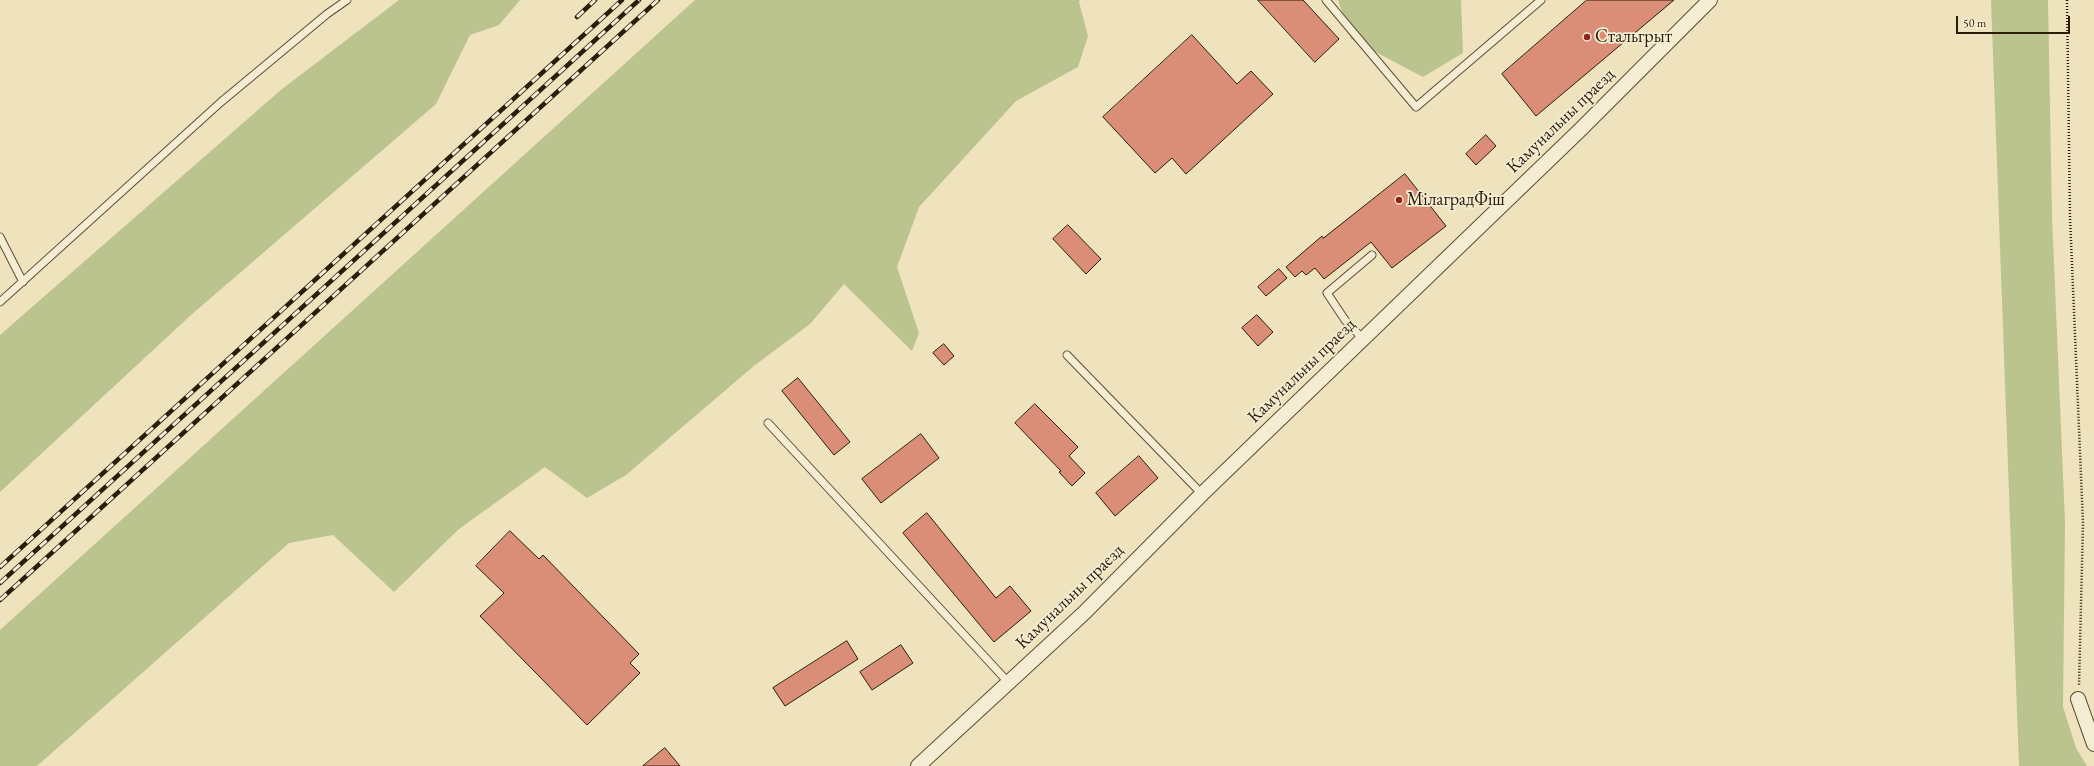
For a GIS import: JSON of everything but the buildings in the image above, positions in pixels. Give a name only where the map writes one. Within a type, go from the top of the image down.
[{"type":"street","name":"Камунальны праезд","points":[[918,766],[1084,613],[1202,494],[1579,131],[1710,0]]},
{"type":"street","points":[[2078,699],[2094,744]]},
{"type":"lane","points":[[0,302],[221,102],[327,14],[347,0]]},
{"type":"lane","points":[[1326,0],[1416,107],[1541,0]]},
{"type":"lane","points":[[0,237],[23,282]]},
{"type":"lane","points":[[1363,339],[1345,320],[1327,293],[1372,255]]},
{"type":"lane","points":[[1067,355],[1202,494]]},
{"type":"lane","points":[[768,423],[1008,682]]},
{"type":"path","points":[[2067,0],[2070,217],[2083,523],[2078,699]]},
{"type":"green space","points":[[399,0],[520,0],[499,25],[470,35],[436,104],[191,315],[0,492],[0,335],[282,89]]},
{"type":"green space","points":[[695,0],[1080,0],[1079,2],[1088,36],[1078,67],[1016,101],[919,207],[897,267],[919,333],[912,351],[844,284],[810,324],[755,365],[626,475],[587,498],[545,467],[459,529],[394,592],[333,535],[289,543],[37,766],[0,766],[0,630]]},
{"type":"green space","points":[[1338,0],[1461,0],[1463,53],[1423,77],[1351,39]]},
{"type":"green space","points":[[1991,0],[2048,0],[2052,217],[2065,522],[2063,707],[2076,748],[2087,766],[2019,766]]},
{"type":"railway","points":[[577,17],[595,0]]},
{"type":"railway","points":[[0,567],[622,0]]},
{"type":"railway","points":[[0,583],[639,0]]},
{"type":"railway","points":[[0,600],[658,0]]},
{"type":"place","name":"Стальгрыт","points":[[1587,37]]},
{"type":"place","name":"МілаградФіш","points":[[1399,200]]}]
